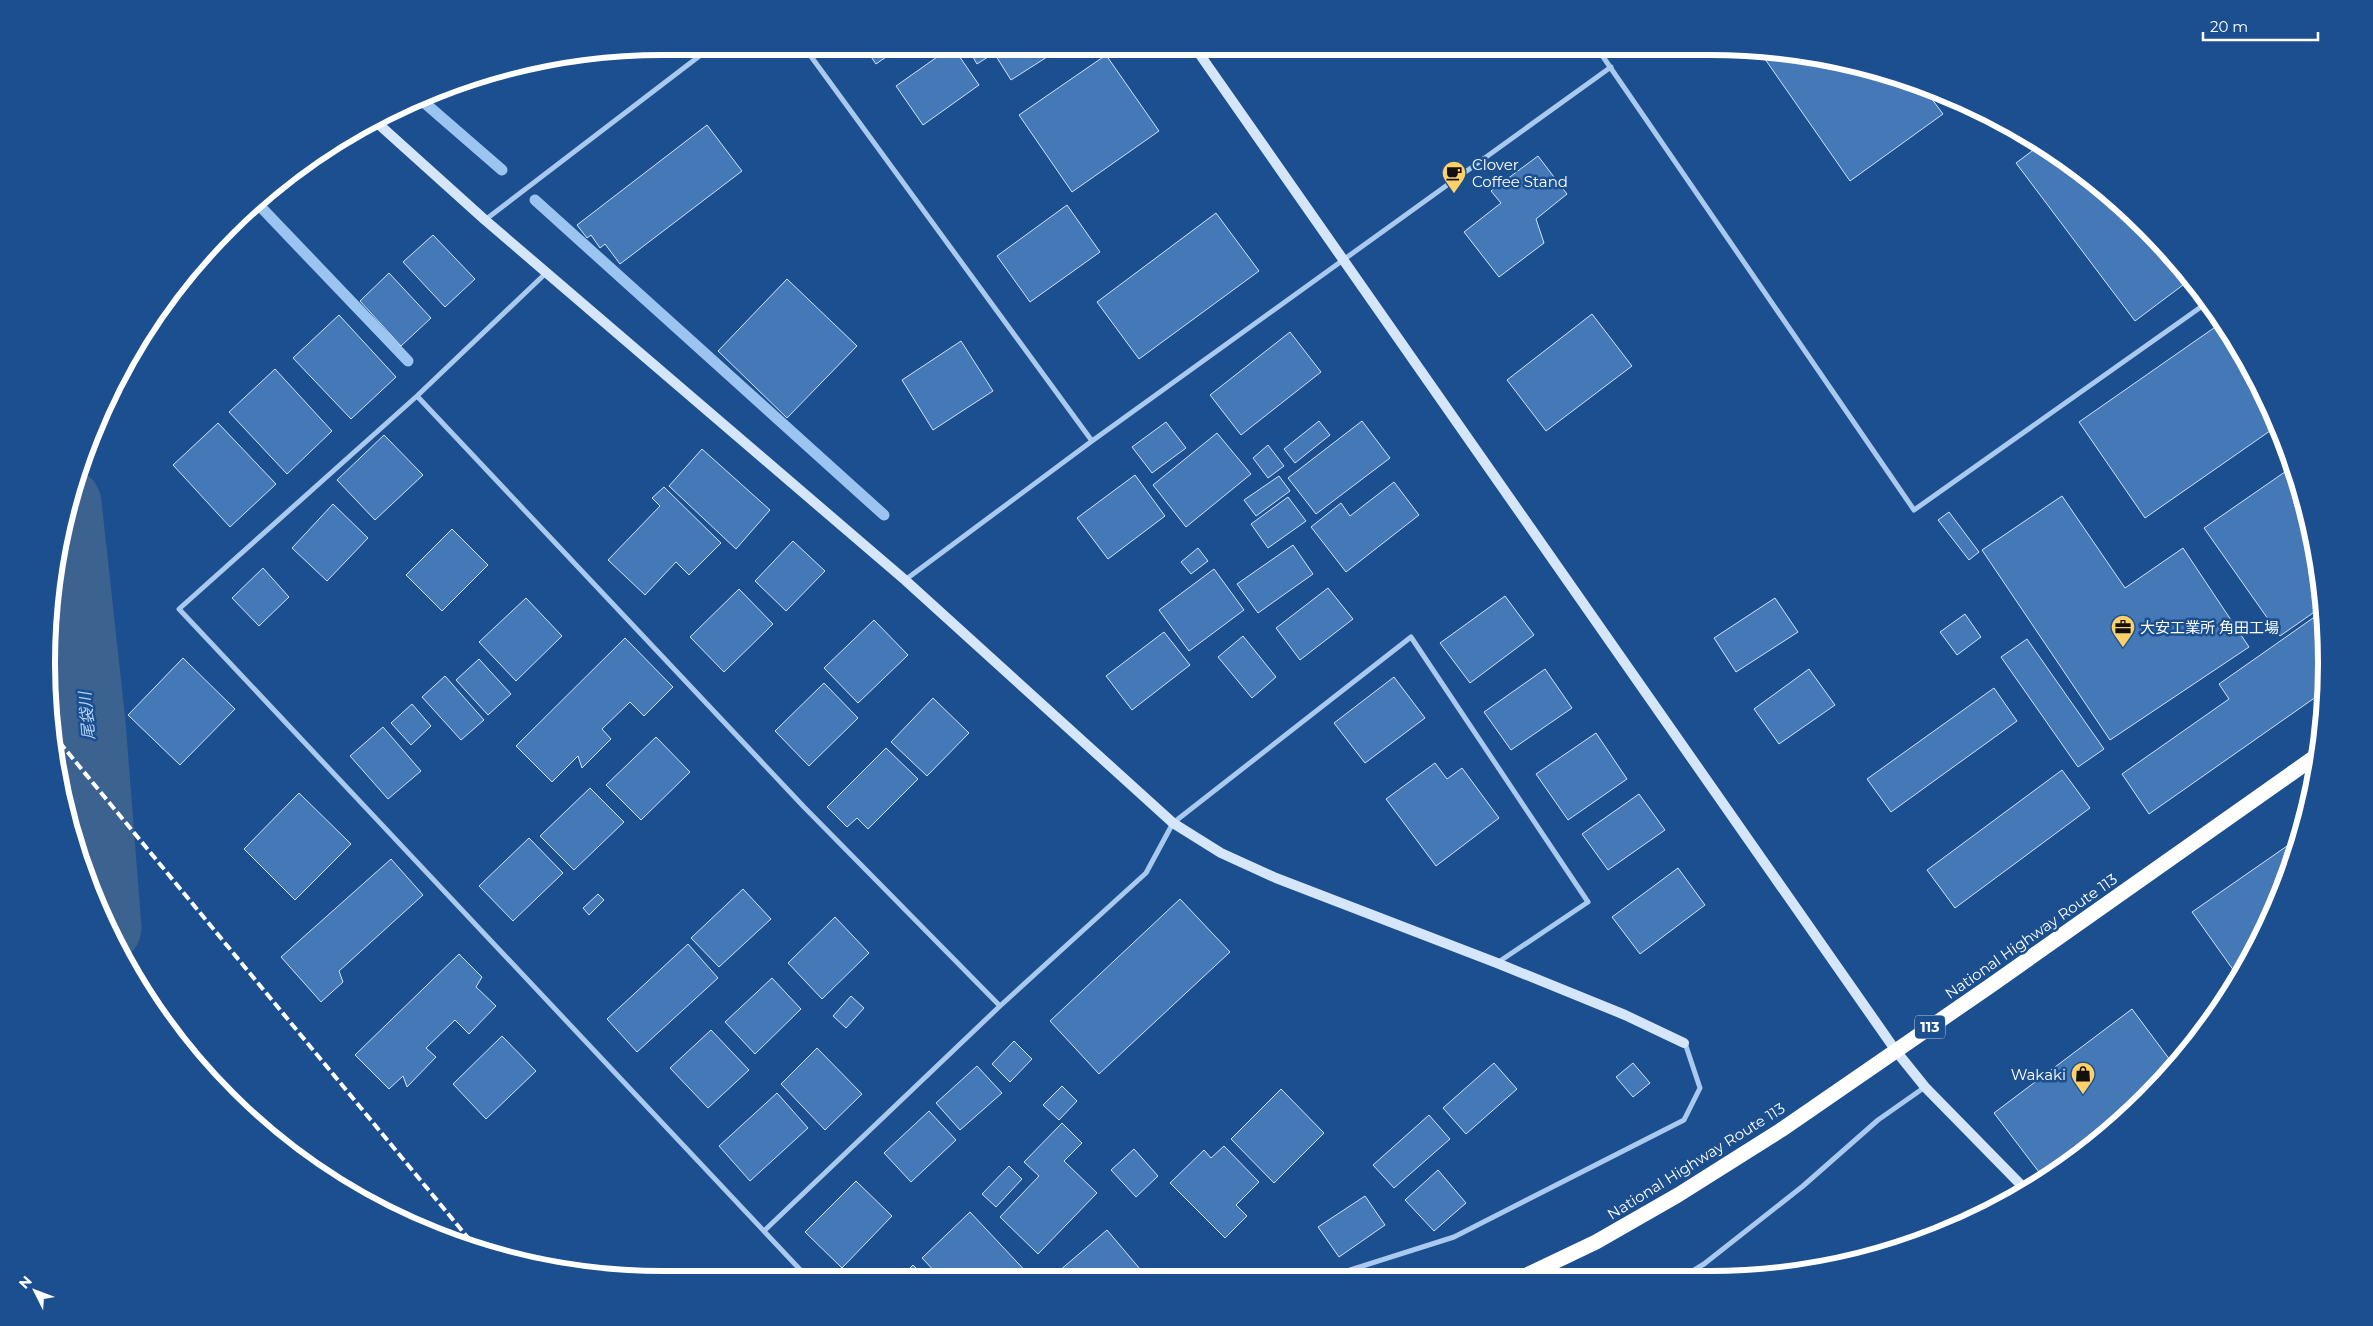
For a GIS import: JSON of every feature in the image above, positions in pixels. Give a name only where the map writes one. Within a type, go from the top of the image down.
[{"type":"highway","name":"National Highway Route 113","points":[[1534,1271],[1596,1242],[1678,1195],[1781,1130],[2310,760]]},
{"type":"street","points":[[485,220],[701,55]]},
{"type":"street","points":[[810,55],[1092,441]]},
{"type":"street","points":[[1200,55],[1896,1051],[1925,1087],[2021,1185]]},
{"type":"street","points":[[1603,55],[1914,510],[2202,306]]},
{"type":"street","points":[[905,580],[1092,441],[1611,67]]},
{"type":"street","points":[[380,125],[485,220],[905,580],[1173,823],[1221,853],[1276,878],[1497,963],[1625,1015],[1684,1043],[1700,1088],[1684,1120],[1454,1237],[1347,1271]]},
{"type":"street","points":[[546,272],[417,396],[179,609],[802,1271]]},
{"type":"street","points":[[417,396],[804,807],[1000,1006]]},
{"type":"street","points":[[765,1230],[1000,1006],[1146,873],[1173,823],[1411,637],[1588,902],[1497,963]]},
{"type":"street","points":[[1693,1271],[1803,1186],[1878,1120],[1925,1087]]},
{"type":"building","points":[[870,55],[889,55],[876,64]]},
{"type":"building","points":[[940,55],[958,55],[979,85],[923,125],[896,86]]},
{"type":"building","points":[[972,55],[991,55],[977,64]]},
{"type":"building","points":[[995,55],[1050,55],[1011,80]]},
{"type":"building","points":[[1106,55],[1159,131],[1072,192],[1019,115]]},
{"type":"building","points":[[1764,57],[1829,67],[1905,87],[1930,96],[1943,114],[1850,181]]},
{"type":"building","points":[[707,125],[742,171],[620,264],[605,244],[600,248],[591,235],[587,238],[577,225]]},
{"type":"building","points":[[2035,149],[2048,157],[2111,206],[2140,233],[2185,284],[2135,321],[2016,163]]},
{"type":"building","points":[[1538,156],[1567,194],[1536,219],[1544,243],[1499,277],[1464,232],[1501,203],[1491,191]]},
{"type":"building","points":[[1067,205],[1100,252],[1030,302],[997,256]]},
{"type":"building","points":[[1216,213],[1259,271],[1139,359],[1097,302]]},
{"type":"building","points":[[433,235],[475,279],[445,307],[403,262]]},
{"type":"building","points":[[389,273],[431,318],[401,346],[360,301]]},
{"type":"building","points":[[787,279],[857,346],[787,418],[718,351]]},
{"type":"building","points":[[1592,314],[1632,366],[1546,431],[1507,380]]},
{"type":"building","points":[[339,315],[396,377],[351,419],[293,358]]},
{"type":"building","points":[[2217,326],[2237,359],[2272,430],[2145,518],[2079,422]]},
{"type":"building","points":[[1290,332],[1321,372],[1241,435],[1210,395]]},
{"type":"building","points":[[961,341],[993,391],[933,430],[902,380]]},
{"type":"building","points":[[275,369],[332,431],[287,474],[229,412]]},
{"type":"building","points":[[1319,421],[1330,435],[1295,463],[1284,449]]},
{"type":"building","points":[[1362,421],[1390,458],[1316,514],[1288,478]]},
{"type":"building","points":[[1166,422],[1186,448],[1152,473],[1132,447]]},
{"type":"building","points":[[218,423],[276,484],[230,527],[173,465]]},
{"type":"building","points":[[1217,433],[1251,474],[1186,527],[1153,485]]},
{"type":"building","points":[[384,435],[423,475],[375,520],[337,480]]},
{"type":"building","points":[[1268,445],[1284,466],[1268,478],[1253,458]]},
{"type":"building","points":[[702,449],[770,510],[736,549],[669,486]]},
{"type":"building","points":[[2287,471],[2306,544],[2316,611],[2280,636],[2204,528]]},
{"type":"building","points":[[1135,475],[1165,516],[1108,559],[1077,518]]},
{"type":"building","points":[[1279,476],[1290,491],[1256,516],[1244,500]]},
{"type":"building","points":[[1394,482],[1419,515],[1346,572],[1311,527],[1341,503],[1350,516]]},
{"type":"building","points":[[664,487],[721,543],[689,575],[676,562],[645,595],[608,560],[660,506],[652,498]]},
{"type":"building","points":[[2062,496],[2125,588],[2183,548],[2249,647],[2110,740],[1982,550]]},
{"type":"building","points":[[1288,497],[1306,521],[1268,548],[1251,524]]},
{"type":"building","points":[[333,504],[368,538],[327,581],[292,548]]},
{"type":"building","points":[[1949,512],[1979,552],[1969,560],[1938,520]]},
{"type":"building","points":[[452,529],[488,565],[442,611],[406,575]]},
{"type":"building","points":[[793,541],[825,571],[786,611],[755,581]]},
{"type":"building","points":[[1293,545],[1313,574],[1258,613],[1237,584]]},
{"type":"building","points":[[1198,548],[1208,561],[1191,574],[1181,562]]},
{"type":"building","points":[[263,568],[289,597],[259,626],[232,598]]},
{"type":"building","points":[[1214,569],[1244,610],[1189,651],[1159,610]]},
{"type":"building","points":[[1328,588],[1353,619],[1300,660],[1276,628]]},
{"type":"building","points":[[739,589],[773,624],[724,672],[690,637]]},
{"type":"building","points":[[1505,596],[1534,635],[1470,683],[1440,643]]},
{"type":"building","points":[[526,598],[562,636],[516,681],[479,642]]},
{"type":"building","points":[[1775,598],[1798,632],[1736,672],[1714,638]]},
{"type":"building","points":[[1965,614],[1981,637],[1957,655],[1940,632]]},
{"type":"building","points":[[2316,616],[2317,696],[2149,814],[2122,774],[2229,699],[2219,684]]},
{"type":"building","points":[[874,620],[908,655],[858,703],[824,668]]},
{"type":"building","points":[[1164,632],[1190,665],[1132,710],[1106,676]]},
{"type":"building","points":[[1243,636],[1276,677],[1252,698],[1218,657]]},
{"type":"building","points":[[625,638],[673,687],[644,716],[630,702],[602,729],[611,739],[582,768],[578,756],[552,782],[516,746]]},
{"type":"building","points":[[2027,639],[2104,749],[2078,767],[2001,657]]},
{"type":"building","points":[[183,658],[235,709],[180,765],[128,715]]},
{"type":"building","points":[[479,659],[511,694],[488,715],[456,680]]},
{"type":"building","points":[[1545,669],[1572,708],[1511,750],[1484,712]]},
{"type":"building","points":[[1809,669],[1835,705],[1779,744],[1754,709]]},
{"type":"building","points":[[445,676],[484,720],[461,740],[422,697]]},
{"type":"building","points":[[1394,677],[1425,718],[1365,763],[1334,723]]},
{"type":"building","points":[[824,683],[858,718],[809,766],[775,731]]},
{"type":"building","points":[[1994,688],[2017,721],[1891,812],[1867,779]]},
{"type":"building","points":[[933,698],[969,733],[927,776],[891,742]]},
{"type":"building","points":[[412,704],[431,726],[411,745],[391,723]]},
{"type":"building","points":[[383,727],[421,771],[388,799],[350,756]]},
{"type":"building","points":[[1596,733],[1627,779],[1568,820],[1536,774]]},
{"type":"building","points":[[656,737],[690,772],[641,820],[606,785]]},
{"type":"building","points":[[886,748],[918,779],[868,829],[857,818],[847,827],[827,807]]},
{"type":"building","points":[[1435,763],[1447,779],[1462,768],[1499,818],[1436,866],[1386,799]]},
{"type":"building","points":[[2062,770],[2090,808],[1955,908],[1927,870]]},
{"type":"building","points":[[590,788],[624,822],[574,870],[540,836]]},
{"type":"building","points":[[299,793],[351,844],[295,900],[244,849]]},
{"type":"building","points":[[1639,794],[1665,830],[1608,870],[1582,834]]},
{"type":"building","points":[[529,838],[563,873],[513,921],[479,886]]},
{"type":"building","points":[[2290,844],[2272,896],[2234,971],[2192,912]]},
{"type":"building","points":[[391,859],[423,895],[339,971],[343,982],[321,1002],[281,957]]},
{"type":"building","points":[[1678,868],[1705,905],[1640,954],[1612,917]]},
{"type":"building","points":[[743,889],[771,919],[719,967],[691,938]]},
{"type":"building","points":[[598,894],[604,900],[589,915],[583,908]]},
{"type":"building","points":[[1180,899],[1230,952],[1099,1074],[1050,1021]]},
{"type":"building","points":[[835,917],[869,953],[822,999],[788,963]]},
{"type":"building","points":[[688,944],[718,978],[637,1052],[607,1019]]},
{"type":"building","points":[[459,954],[482,977],[476,987],[496,1006],[469,1034],[455,1020],[426,1048],[436,1057],[407,1087],[403,1076],[389,1089],[355,1055]]},
{"type":"building","points":[[772,978],[801,1009],[755,1054],[725,1022]]},
{"type":"building","points":[[851,996],[864,1008],[846,1028],[833,1016]]},
{"type":"building","points":[[2132,1009],[2170,1060],[2140,1093],[2111,1120],[2040,1174],[1994,1113]]},
{"type":"building","points":[[711,1030],[749,1070],[708,1108],[670,1068]]},
{"type":"building","points":[[502,1036],[536,1071],[486,1119],[453,1084]]},
{"type":"building","points":[[1014,1041],[1032,1059],[1010,1082],[992,1064]]},
{"type":"building","points":[[817,1048],[862,1094],[825,1130],[781,1084]]},
{"type":"building","points":[[1494,1063],[1517,1089],[1466,1134],[1443,1108]]},
{"type":"building","points":[[1633,1063],[1650,1083],[1633,1097],[1616,1077]]},
{"type":"building","points":[[977,1066],[1002,1093],[960,1130],[936,1103]]},
{"type":"building","points":[[1062,1086],[1077,1101],[1059,1120],[1043,1105]]},
{"type":"building","points":[[1281,1089],[1324,1133],[1274,1183],[1231,1139]]},
{"type":"building","points":[[777,1093],[808,1128],[750,1181],[719,1146]]},
{"type":"building","points":[[929,1111],[956,1140],[911,1182],[884,1153]]},
{"type":"building","points":[[1429,1115],[1450,1139],[1394,1188],[1373,1165]]},
{"type":"building","points":[[1062,1123],[1082,1143],[1064,1161],[1097,1193],[1038,1254],[1000,1217],[1039,1176],[1024,1162]]},
{"type":"building","points":[[1224,1146],[1259,1182],[1236,1205],[1247,1216],[1225,1238],[1170,1183],[1204,1150],[1211,1158]]},
{"type":"building","points":[[1134,1149],[1158,1176],[1136,1197],[1111,1170]]},
{"type":"building","points":[[1009,1166],[1022,1179],[996,1207],[982,1194]]},
{"type":"building","points":[[1438,1170],[1466,1203],[1434,1231],[1405,1200]]},
{"type":"building","points":[[856,1181],[892,1216],[842,1268],[805,1232]]},
{"type":"building","points":[[1365,1196],[1385,1225],[1339,1257],[1318,1227]]},
{"type":"building","points":[[970,1212],[1025,1271],[934,1271],[922,1258]]},
{"type":"building","points":[[1107,1230],[1140,1269],[1138,1271],[1059,1271]]},
{"type":"building","points":[[913,1265],[919,1271],[907,1271]]},
{"type":"waterway","points":[[425,103],[502,170]]},
{"type":"waterway","points":[[535,200],[884,515]]},
{"type":"waterway","points":[[261,207],[408,361]]},
{"type":"waterway","name":"尾袋川","points":[[70,531],[91,723],[105,905]]},
{"type":"railway","points":[[60,743],[469,1239]]},
{"type":"place","name":"Clover Coffee Stand","points":[[1454,194]]},
{"type":"place","name":"大安工業所 角田工場","points":[[2123,648]]},
{"type":"place","name":"Wakaki","points":[[2083,1095]]}]
